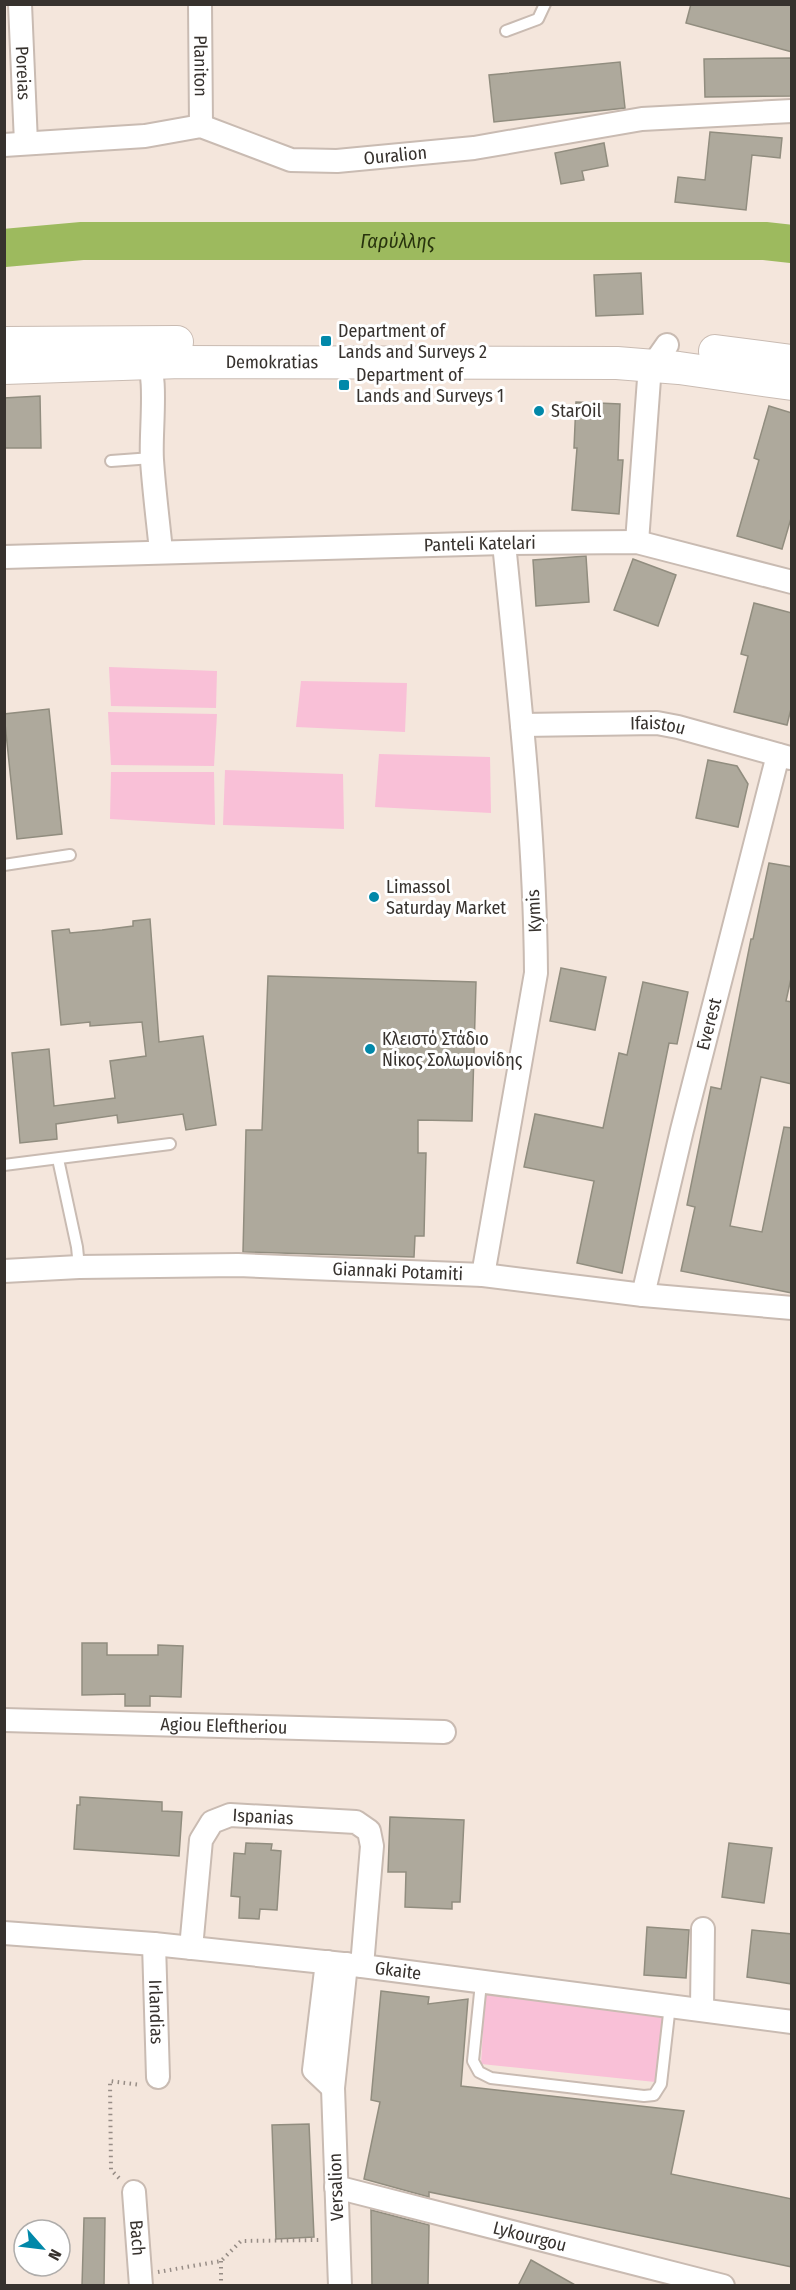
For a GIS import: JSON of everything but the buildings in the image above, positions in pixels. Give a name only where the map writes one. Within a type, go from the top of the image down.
[{"type":"street","name":"Poreias","points":[[15,144],[20,4]]},
{"type":"street","name":"Planiton","points":[[200,4],[201,126]]},
{"type":"street","name":"Ouralion","points":[[201,126],[291,160],[338,161],[474,148],[642,119],[792,111]]},
{"type":"street","points":[[15,144],[146,136],[201,126]]},
{"type":"street","name":"Demokratias","points":[[4,368],[144,353],[486,341],[660,355],[792,361]]},
{"type":"street","name":"Demokratias","points":[[4,344],[144,353]]},
{"type":"street","points":[[144,353],[161,551]]},
{"type":"street","points":[[637,542],[649,379],[660,355]]},
{"type":"street","name":"Demokratias","points":[[660,355],[792,384]]},
{"type":"street","name":"Panteli Katelari","points":[[4,557],[161,551],[637,542],[792,582]]},
{"type":"street","name":"Kymis","points":[[483,1275],[536,973],[536,928],[522,725],[504,543]]},
{"type":"street","name":"Ifaistou","points":[[522,725],[657,723],[785,757]]},
{"type":"street","name":"Everest","points":[[643,1295],[682,1130],[785,757]]},
{"type":"street","name":"Giannaki Potamiti","points":[[4,1271],[78,1267],[238,1265],[483,1275],[643,1295],[792,1308]]},
{"type":"street","name":"Agiou Eleftheriou","points":[[4,1720],[444,1731]]},
{"type":"street","name":"Ispanias","points":[[191,1948],[201,1840],[212,1822],[230,1815],[356,1822],[369,1831],[372,1846],[345,1964]]},
{"type":"street","points":[[702,2008],[703,1929]]},
{"type":"street","name":"Gkaite","points":[[4,1933],[154,1944],[345,1964],[481,1983],[702,2008],[792,2022]]},
{"type":"street","name":"Irlandias","points":[[154,1944],[158,2077]]},
{"type":"street","name":"Versalion","points":[[339,2286],[333,2088],[314,2070],[345,1964]]},
{"type":"street","name":"Lykourgou","points":[[336,2187],[723,2286]]},
{"type":"street","name":"Bach","points":[[134,2192],[140,2280]]},
{"type":"lane","points":[[506,31],[538,19],[545,4]]},
{"type":"lane","points":[[111,461],[152,458]]},
{"type":"lane","points":[[4,865],[70,855]]},
{"type":"lane","points":[[4,1165],[170,1144]]},
{"type":"lane","points":[[58,1159],[78,1267]]},
{"type":"lane","points":[[481,1983],[473,2061],[479,2072],[490,2078],[644,2096],[654,2095],[661,2084],[670,2005]]},
{"type":"path","points":[[134,2192],[111,2170],[110,2081],[156,2086],[158,2077]]},
{"type":"path","points":[[140,2280],[221,2261],[241,2241],[338,2240]]},
{"type":"path","points":[[221,2261],[221,2286]]},
{"type":"shaded area","points":[[109,667],[217,671],[216,708],[111,706]]},
{"type":"shaded area","points":[[301,681],[407,683],[405,732],[296,727]]},
{"type":"shaded area","points":[[108,712],[217,714],[214,766],[111,765]]},
{"type":"shaded area","points":[[379,754],[490,757],[491,813],[375,807]]},
{"type":"shaded area","points":[[225,770],[343,774],[344,829],[223,825]]},
{"type":"shaded area","points":[[111,772],[214,772],[215,825],[110,819]]},
{"type":"shaded area","points":[[485,1992],[665,2014],[655,2082],[481,2064]]},
{"type":"waterway","name":"Γαρύλλης","points":[[4,248],[82,241],[765,241],[792,244]]},
{"type":"place","name":"Department of Lands and Surveys 2","points":[[326,341]]},
{"type":"place","name":"Department of Lands and Surveys 1","points":[[344,385]]},
{"type":"place","name":"StarOil","points":[[539,411]]},
{"type":"place","name":"Limassol Saturday Market","points":[[374,897]]},
{"type":"place","name":"Κλειστό Στάδιο Νίκος Σολωμονίδης","points":[[370,1049]]}]
